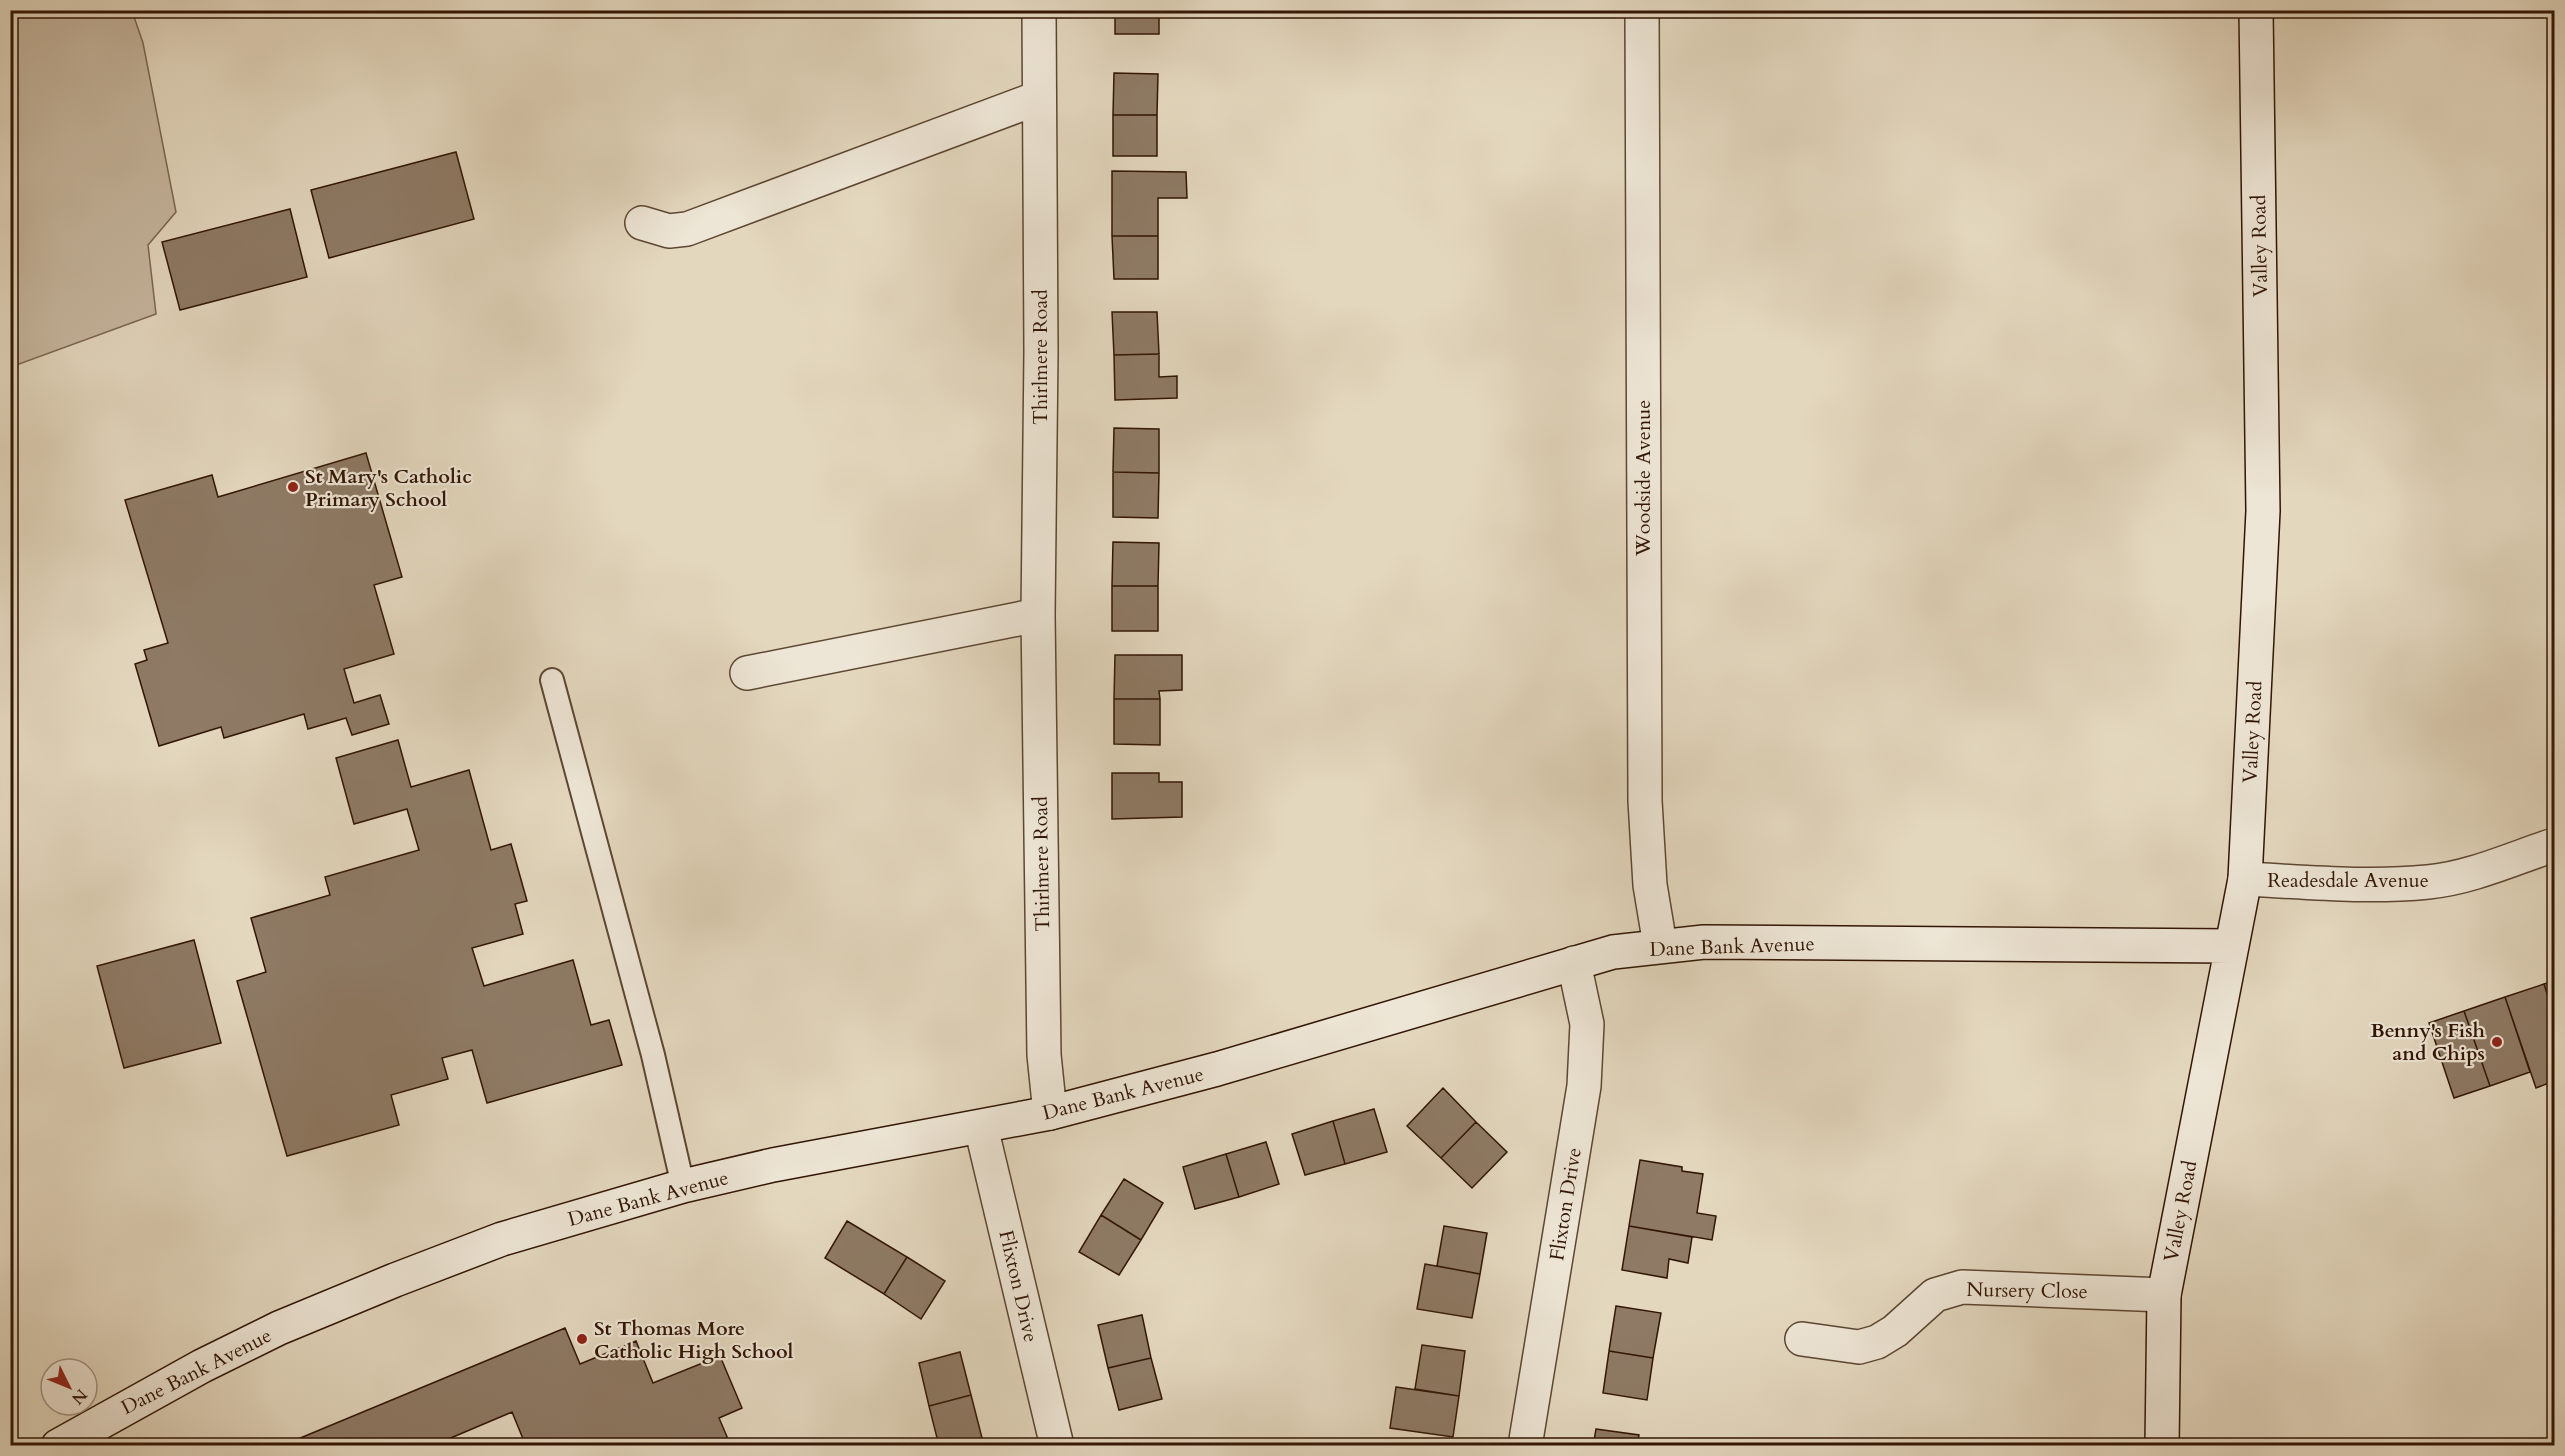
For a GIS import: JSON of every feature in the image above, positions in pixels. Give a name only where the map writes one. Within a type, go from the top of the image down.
[{"type":"street","name":"Thirlmere Road","points":[[1039,10],[1041,352],[1038,615],[1044,1055],[1050,1113]]},
{"type":"street","name":"Woodside Avenue","points":[[1642,10],[1645,801],[1650,885],[1660,945]]},
{"type":"street","name":"Valley Road","points":[[2162,1446],[2164,1295],[2245,879],[2263,511],[2256,10]]},
{"type":"street","points":[[642,224],[669,231],[687,229],[1038,98]]},
{"type":"street","points":[[747,673],[1038,615]]},
{"type":"street","name":"Readesdale Avenue","points":[[2245,879],[2376,884],[2429,882],[2470,873],[2554,845]]},
{"type":"street","name":"Dane Bank Avenue","points":[[58,1446],[202,1365],[279,1328],[502,1239],[683,1186],[773,1165],[1050,1113],[1217,1069],[1613,952],[1660,945],[1704,942],[2231,946]]},
{"type":"street","name":"Flixton Drive","points":[[1525,1446],[1584,1086],[1587,1024],[1574,963]]},
{"type":"street","name":"Flixton Drive","points":[[981,1126],[1057,1446]]},
{"type":"street","name":"Nursery Close","points":[[1802,1339],[1859,1347],[1877,1342],[1895,1331],[1935,1295],[1962,1287],[2164,1295]]},
{"type":"lane","points":[[552,680],[653,1055],[683,1186]]},
{"type":"shaded area","points":[[11,10],[132,11],[143,43],[176,212],[148,245],[156,314],[11,367]]},
{"type":"building","points":[[1115,10],[1159,10],[1159,34],[1115,34]]},
{"type":"building","points":[[1114,73],[1158,74],[1157,115],[1113,115]]},
{"type":"building","points":[[1113,115],[1157,115],[1157,156],[1113,156]]},
{"type":"building","points":[[456,152],[474,219],[329,258],[311,190]]},
{"type":"building","points":[[1112,171],[1186,172],[1187,198],[1158,198],[1158,236],[1112,236]]},
{"type":"building","points":[[290,209],[307,277],[180,310],[162,242]]},
{"type":"building","points":[[1112,236],[1158,236],[1158,279],[1114,279]]},
{"type":"building","points":[[1112,312],[1157,312],[1159,354],[1114,355]]},
{"type":"building","points":[[1159,354],[1159,377],[1177,376],[1177,398],[1115,400],[1114,355]]},
{"type":"building","points":[[1114,428],[1159,429],[1159,473],[1113,472]]},
{"type":"building","points":[[366,453],[402,577],[374,585],[394,654],[344,669],[354,703],[380,695],[389,724],[352,735],[346,718],[308,729],[304,714],[224,738],[221,727],[159,746],[135,664],[147,660],[144,650],[168,643],[125,500],[212,475],[218,497]]},
{"type":"building","points":[[1113,472],[1159,473],[1158,518],[1113,517]]},
{"type":"building","points":[[1113,542],[1159,543],[1158,586],[1112,586]]},
{"type":"building","points":[[1112,586],[1158,586],[1158,631],[1112,631]]},
{"type":"building","points":[[1115,655],[1182,655],[1182,690],[1159,691],[1160,699],[1114,699]]},
{"type":"building","points":[[1114,699],[1160,699],[1160,745],[1114,744]]},
{"type":"building","points":[[398,740],[411,787],[469,770],[491,850],[511,844],[527,901],[515,904],[523,934],[472,948],[484,986],[573,960],[591,1025],[609,1020],[622,1065],[487,1103],[472,1050],[442,1058],[448,1079],[391,1095],[399,1125],[287,1156],[237,981],[266,972],[251,918],[330,895],[325,877],[419,850],[407,809],[354,824],[336,758]]},
{"type":"building","points":[[1112,773],[1159,773],[1159,782],[1182,782],[1182,817],[1112,819]]},
{"type":"building","points":[[194,940],[221,1043],[124,1068],[97,966]]},
{"type":"building","points":[[2554,981],[2554,1016],[2544,984]]},
{"type":"building","points":[[2544,984],[2554,1016],[2554,1081],[2536,1088],[2505,997]]},
{"type":"building","name":"Benny's Fish and Chips","points":[[2505,997],[2530,1072],[2490,1086],[2464,1011]]},
{"type":"building","points":[[2464,1011],[2490,1086],[2454,1098],[2429,1023]]},
{"type":"building","points":[[1443,1088],[1476,1122],[1441,1158],[1407,1126]]},
{"type":"building","points":[[1374,1109],[1387,1152],[1345,1164],[1333,1121]]},
{"type":"building","points":[[1333,1121],[1345,1164],[1305,1175],[1292,1134]]},
{"type":"building","points":[[1476,1122],[1507,1152],[1472,1188],[1441,1158]]},
{"type":"building","points":[[1266,1142],[1279,1184],[1239,1197],[1226,1154]]},
{"type":"building","points":[[1226,1154],[1239,1197],[1195,1209],[1183,1167]]},
{"type":"building","points":[[1640,1160],[1682,1167],[1682,1171],[1703,1174],[1697,1213],[1716,1216],[1712,1240],[1629,1226]]},
{"type":"building","points":[[1124,1179],[1163,1203],[1141,1240],[1101,1215]]},
{"type":"building","points":[[1101,1215],[1141,1240],[1119,1275],[1079,1252]]},
{"type":"building","points":[[847,1221],[907,1257],[884,1294],[825,1258]]},
{"type":"building","points":[[1444,1226],[1487,1233],[1480,1274],[1437,1266]]},
{"type":"building","points":[[1629,1226],[1692,1237],[1688,1263],[1669,1259],[1667,1278],[1622,1270]]},
{"type":"building","points":[[907,1257],[945,1281],[921,1319],[884,1294]]},
{"type":"building","points":[[1425,1264],[1480,1274],[1472,1318],[1417,1309]]},
{"type":"building","points":[[1616,1306],[1661,1313],[1653,1358],[1609,1351]]},
{"type":"building","points":[[1142,1315],[1151,1358],[1108,1368],[1098,1325]]},
{"type":"building","points":[[565,1328],[580,1364],[636,1341],[653,1383],[720,1356],[742,1408],[719,1418],[731,1446],[526,1446],[512,1412],[446,1440],[449,1446],[281,1446]]},
{"type":"building","points":[[1422,1345],[1465,1351],[1459,1396],[1415,1389]]},
{"type":"building","points":[[1609,1351],[1653,1358],[1647,1400],[1603,1393]]},
{"type":"building","points":[[960,1352],[971,1395],[929,1406],[919,1363]]},
{"type":"building","points":[[1151,1358],[1162,1399],[1119,1410],[1108,1368]]},
{"type":"building","points":[[1396,1387],[1459,1396],[1453,1437],[1390,1428]]},
{"type":"building","points":[[971,1395],[982,1438],[939,1446],[929,1406]]},
{"type":"building","points":[[1596,1429],[1639,1435],[1637,1446],[1593,1446]]},
{"type":"building","points":[[1172,1440],[1173,1446],[1146,1446]]},
{"type":"place","name":"St Mary's Catholic Primary School","points":[[293,487]]},
{"type":"place","name":"Benny's Fish and Chips","points":[[2497,1042]]},
{"type":"place","name":"St Thomas More Catholic High School","points":[[582,1339]]}]
